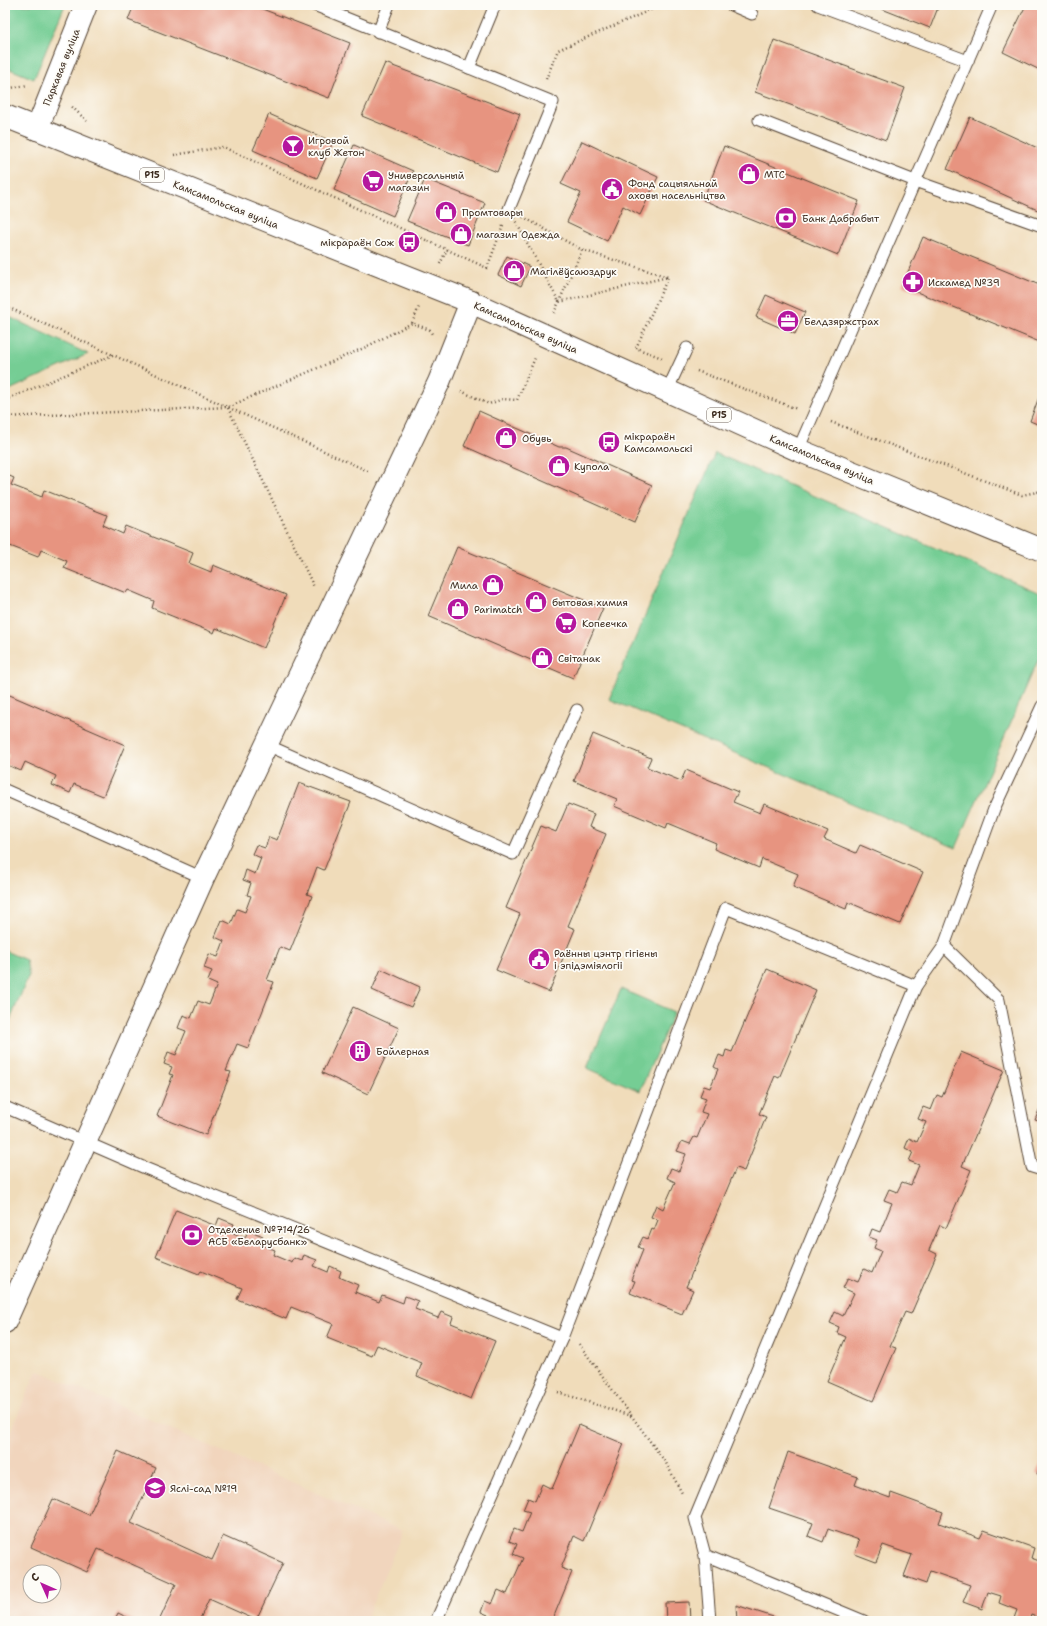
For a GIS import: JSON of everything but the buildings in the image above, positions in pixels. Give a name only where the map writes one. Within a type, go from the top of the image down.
[{"type":"street","name":"Паркавая вуліца","points":[[37,129],[86,5]]},
{"type":"street","name":"Камсамольская вуліца","points":[[5,116],[471,302],[798,450],[1042,550]]},
{"type":"street","points":[[5,1322],[203,878],[393,482],[439,382],[471,302]]},
{"type":"lane","points":[[314,5],[553,102],[508,213]]},
{"type":"lane","points":[[378,32],[389,5]]},
{"type":"lane","points":[[469,68],[495,5]]},
{"type":"lane","points":[[731,5],[752,14]]},
{"type":"lane","points":[[818,5],[968,61]]},
{"type":"lane","points":[[798,450],[992,5]]},
{"type":"lane","points":[[759,120],[915,181],[1042,226]]},
{"type":"lane","points":[[667,391],[687,348]]},
{"type":"lane","points":[[710,1621],[705,1555],[695,1518],[916,986],[944,946],[994,809],[1042,706]]},
{"type":"lane","points":[[267,745],[513,854],[577,710]]},
{"type":"lane","points":[[5,790],[203,878]]},
{"type":"lane","points":[[436,1621],[562,1338],[726,908],[916,986]]},
{"type":"lane","points":[[944,946],[999,1000],[1032,1166],[1042,1170]]},
{"type":"lane","points":[[5,1107],[85,1143],[562,1338]]},
{"type":"lane","points":[[705,1555],[864,1621]]},
{"type":"path","points":[[539,96],[558,50],[662,5]]},
{"type":"path","points":[[5,89],[31,85],[52,89],[90,123]]},
{"type":"path","points":[[168,153],[175,155],[223,147],[487,268],[504,224]]},
{"type":"path","points":[[508,213],[582,250],[668,277],[559,302]]},
{"type":"path","points":[[508,213],[559,302]]},
{"type":"path","points":[[439,382],[489,404],[503,399],[518,400],[582,250]]},
{"type":"path","points":[[5,306],[393,482]]},
{"type":"path","points":[[5,417],[228,407],[366,347],[412,322],[430,330],[433,337]]},
{"type":"path","points":[[5,400],[113,355]]},
{"type":"path","points":[[228,407],[328,618]]},
{"type":"path","points":[[578,1343],[666,1462],[695,1518]]},
{"type":"path","points":[[554,1390],[631,1416]]},
{"type":"shaded area","name":"Яслі-сад №19","points":[[37,1370],[403,1531],[365,1621],[5,1621],[5,1444]]},
{"type":"green space","points":[[5,5],[65,5],[34,79],[5,67]]},
{"type":"green space","points":[[5,315],[88,354],[5,392]]},
{"type":"green space","points":[[715,453],[1042,594],[1042,651],[956,848],[609,699]]},
{"type":"green space","points":[[5,951],[26,960],[29,975],[5,1032]]},
{"type":"green space","points":[[621,989],[674,1012],[640,1091],[587,1068]]},
{"type":"place","name":"Игровой клуб Жетон","points":[[293,146]]},
{"type":"place","name":"МТС","points":[[749,174]]},
{"type":"place","name":"Универсальный магазин","points":[[373,181]]},
{"type":"place","name":"Фонд сацыяльнай аховы насельніцтва","points":[[612,189]]},
{"type":"place","name":"Промтовары","points":[[446,212]]},
{"type":"place","name":"Банк Дабрабыт","points":[[786,218]]},
{"type":"place","name":"магазин Одежда","points":[[461,234]]},
{"type":"place","name":"мікрараён Сож","points":[[409,242]]},
{"type":"place","name":"Магілёўсаюздрук","points":[[514,271]]},
{"type":"place","name":"Искамед №39","points":[[913,282]]},
{"type":"place","name":"Белдзяржстрах","points":[[788,321]]},
{"type":"place","name":"Обувь","points":[[506,438]]},
{"type":"place","name":"мікрараён Камсамольскі","points":[[609,442]]},
{"type":"place","name":"Купола","points":[[559,466]]},
{"type":"place","name":"Мила","points":[[493,585]]},
{"type":"place","name":"бытовая химия","points":[[536,602]]},
{"type":"place","name":"Parimatch","points":[[458,609]]},
{"type":"place","name":"Копеечка","points":[[566,623]]},
{"type":"place","name":"Світанак","points":[[542,658]]},
{"type":"place","name":"Раённы цэнтр гігіены і эпідэміялогіі","points":[[539,959]]},
{"type":"place","name":"Бойлерная","points":[[360,1051]]},
{"type":"place","name":"Отделение №714/26 АСБ «Беларусбанк»","points":[[192,1235]]},
{"type":"place","name":"Яслі-сад №19","points":[[155,1488]]}]
